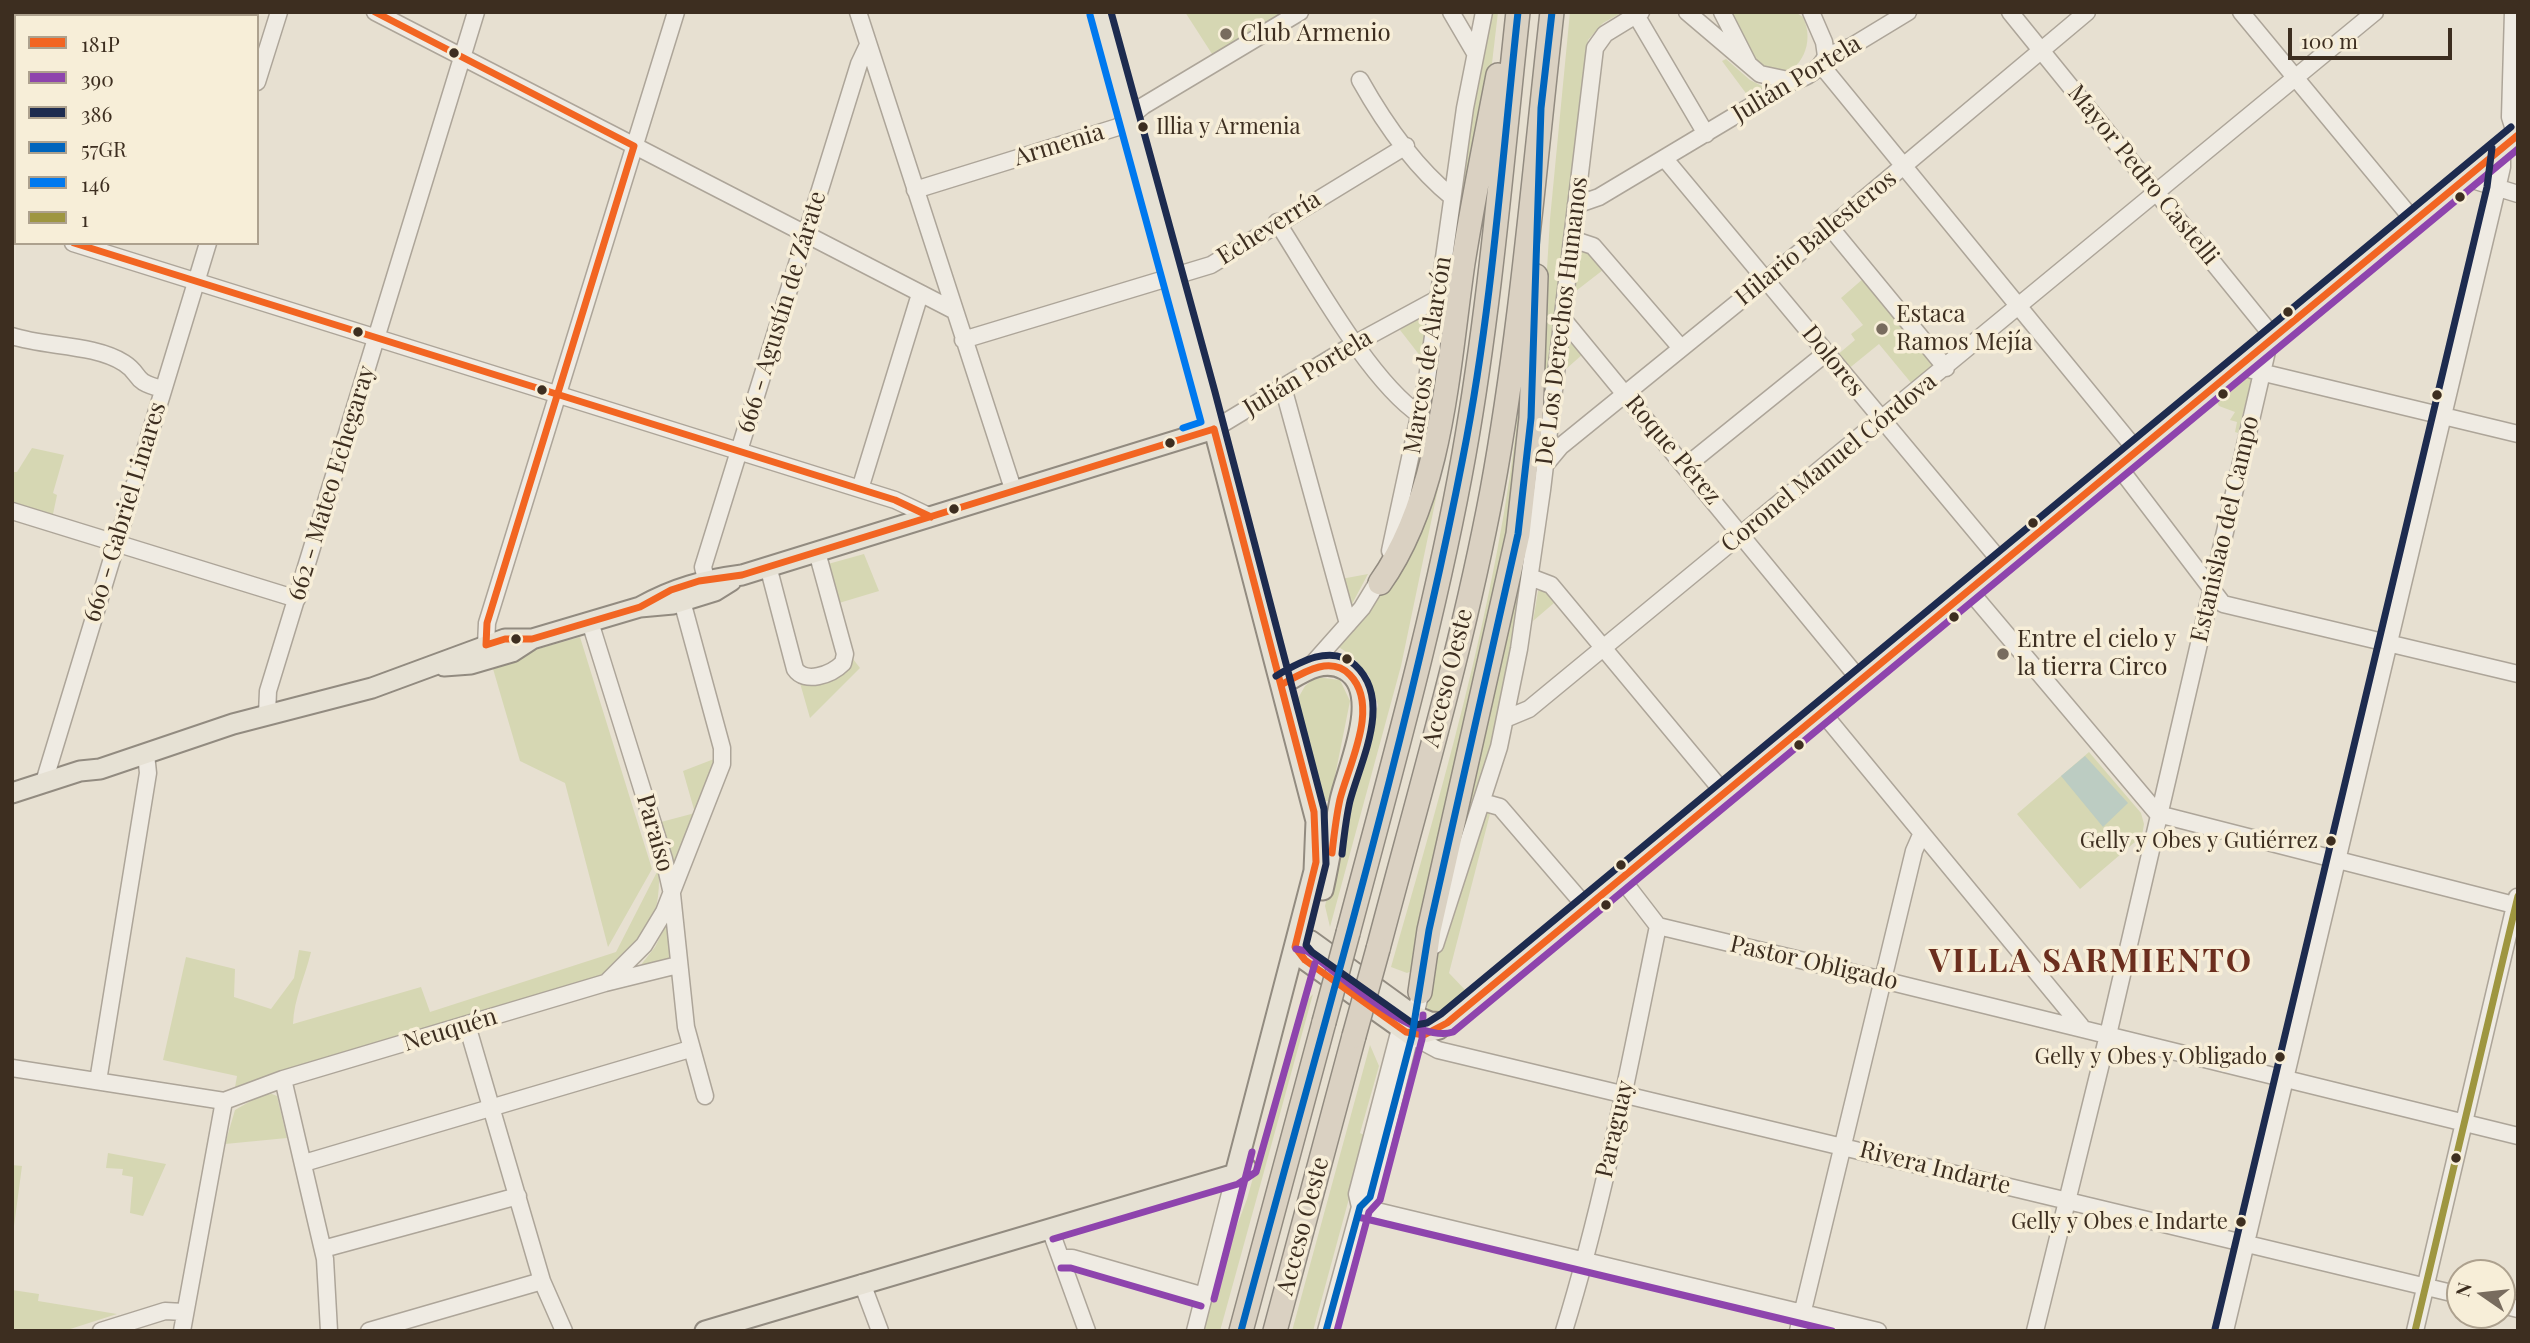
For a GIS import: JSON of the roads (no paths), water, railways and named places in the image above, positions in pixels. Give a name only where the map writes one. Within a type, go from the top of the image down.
[{"type":"highway","points":[[1380,583],[1397,558],[1421,502],[1441,412],[1469,225],[1509,12]]},
{"type":"highway","name":"Acceso Oeste","points":[[1241,1331],[1427,633],[1464,453],[1489,283],[1518,12]]},
{"type":"highway","name":"Acceso Oeste","points":[[1275,1331],[1461,634],[1492,489],[1518,312],[1552,12]]},
{"type":"highway","points":[[1420,992],[1429,930],[1489,674],[1518,534],[1525,486],[1534,364],[1541,108]]},
{"type":"main road","name":"Marcos de Alarcón","points":[[1100,12],[1214,429],[1316,821],[1316,862],[1302,947],[1235,1174]]},
{"type":"main road","points":[[1302,947],[1408,1027],[1430,1022],[1447,1023],[2512,140]]},
{"type":"main road","name":"Julián Portela","points":[[742,575],[1214,429]]},
{"type":"main road","points":[[640,607],[671,590],[706,579],[742,575]]},
{"type":"main road","points":[[12,800],[80,780],[100,769],[267,714],[309,705],[436,666],[505,639],[532,639],[640,607],[682,601],[715,591],[742,575]]},
{"type":"main road","points":[[436,666],[477,662],[512,652],[532,639]]},
{"type":"main road","name":"Marcos de Alarcón","points":[[1235,1174],[1243,1171],[1252,1158],[1302,947],[1364,705],[1359,685],[1348,672],[1327,665],[1307,670],[1281,685]]},
{"type":"main road","points":[[206,735],[238,733],[275,723],[309,705]]},
{"type":"main road","points":[[12,793],[80,771],[100,769]]},
{"type":"main road","points":[[714,1329],[1235,1174]]},
{"type":"street","points":[[259,76],[279,12]]},
{"type":"street","points":[[375,12],[953,310]]},
{"type":"street","name":"662 - Mateo Echegaray","points":[[267,714],[268,691],[476,12]]},
{"type":"street","points":[[486,645],[487,624],[676,12]]},
{"type":"street","points":[[858,12],[962,340],[1014,492]]},
{"type":"street","name":"Armenia","points":[[915,190],[1118,127],[1143,106],[1300,12]]},
{"type":"street","points":[[1451,12],[1475,53]]},
{"type":"street","name":"Marcos de Alarcón","points":[[1307,670],[1380,583],[1393,541],[1420,415],[1452,197],[1484,12]]},
{"type":"street","points":[[1687,12],[1750,68],[1772,79],[1793,81]]},
{"type":"street","points":[[1723,12],[1750,68]]},
{"type":"street","name":"Julián Portela","points":[[1576,205],[1598,197],[1665,159],[1908,12]]},
{"type":"street","name":"Mayor Pedro Castelli","points":[[2010,12],[2268,327],[2271,340]]},
{"type":"street","name":"Hilario Ballesteros","points":[[1546,464],[1561,446],[1830,227],[2087,12]]},
{"type":"street","points":[[2241,12],[2414,221]]},
{"type":"street","name":"Coronel Manuel Córdova","points":[[1505,719],[1529,709],[2375,12]]},
{"type":"street","points":[[2225,1331],[2287,1080],[2387,642],[2497,189],[2512,140],[2510,117],[2513,12]]},
{"type":"street","points":[[1639,14],[1706,134]]},
{"type":"street","name":"De Los Derechos Humanos","points":[[1326,1331],[1360,1208],[1370,1197],[1408,1027],[1482,802],[1505,719],[1530,577],[1546,464],[1595,48],[1605,34],[1639,14]]},
{"type":"street","points":[[1811,14],[1824,42],[1823,61],[2137,451]]},
{"type":"street","name":"666 - Agustín de Zárate","points":[[706,579],[703,567],[859,64],[868,45]]},
{"type":"street","points":[[1360,80],[1375,107],[1452,197]]},
{"type":"street","name":"Echeverría","points":[[962,340],[1219,261],[1277,222],[1406,146]]},
{"type":"street","name":"Dolores","points":[[1665,159],[2002,563]]},
{"type":"street","points":[[2466,178],[2518,194]]},
{"type":"street","points":[[1277,222],[1356,343],[1404,402],[1420,415]]},
{"type":"street","points":[[1830,227],[1946,368]]},
{"type":"street","points":[[1572,239],[1593,246],[1681,348]]},
{"type":"street","points":[[80,245],[895,500],[931,517]]},
{"type":"street","name":"660 - Gabriel Linares","points":[[44,782],[207,245]]},
{"type":"street","points":[[860,489],[920,294]]},
{"type":"street","name":"Julián Portela","points":[[1214,429],[1356,343],[1438,298]]},
{"type":"street","name":"Roque Pérez","points":[[1563,319],[1860,680]]},
{"type":"street","points":[[12,336],[74,347],[124,363],[142,384],[163,389]]},
{"type":"street","name":"Estanislao del Campo","points":[[2035,1331],[2108,1035],[2271,340]]},
{"type":"street","points":[[1686,466],[1826,353]]},
{"type":"street","points":[[2241,365],[2261,374],[2518,435]]},
{"type":"street","points":[[1283,387],[1348,624]]},
{"type":"street","points":[[2118,466],[2223,604],[2518,674]]},
{"type":"street","points":[[12,511],[297,599]]},
{"type":"street","points":[[768,566],[794,669],[799,676],[806,678],[830,672],[843,663],[845,654],[817,552]]},
{"type":"street","points":[[1530,577],[1550,585],[1724,793]]},
{"type":"street","points":[[1969,590],[2158,814],[2336,860],[2517,902],[2415,1331]]},
{"type":"street","points":[[605,983],[644,945],[673,894],[722,764],[722,748],[682,601]]},
{"type":"street","name":"Paraíso","points":[[590,622],[673,894],[678,965],[690,1049],[705,1096]]},
{"type":"street","points":[[1822,712],[2081,1026]]},
{"type":"street","points":[[98,1081],[148,773],[146,754]]},
{"type":"street","points":[[1482,802],[1500,807],[1586,907]]},
{"type":"street","points":[[1798,1331],[1914,851],[1921,835]]},
{"type":"street","points":[[1621,878],[1658,926]]},
{"type":"street","name":"Pastor Obligado","points":[[1658,926],[2081,1026],[2108,1035],[2518,1136]]},
{"type":"street","name":"Paraguay","points":[[1564,1331],[1585,1263],[1624,1094],[1658,926]]},
{"type":"street","name":"Neuquén","points":[[225,1101],[283,1079],[605,983],[678,965]]},
{"type":"street","points":[[467,1025],[542,1280],[564,1331]]},
{"type":"street","name":"Rivera Indarte","points":[[1408,1027],[1438,1050],[1844,1145],[2068,1202],[2446,1292]]},
{"type":"street","points":[[304,1163],[690,1049]]},
{"type":"street","points":[[12,1068],[225,1101],[182,1331]]},
{"type":"street","points":[[283,1079],[323,1249],[329,1331]]},
{"type":"street","name":"Marcos de Alarcón","points":[[1195,1331],[1235,1174]]},
{"type":"street","points":[[323,1249],[518,1196]]},
{"type":"street","points":[[1360,1208],[1878,1331]]},
{"type":"street","points":[[1050,1229],[1084,1330]]},
{"type":"street","points":[[1061,1258],[1072,1258],[1204,1296]]},
{"type":"street","points":[[369,1331],[542,1280]]},
{"type":"street","points":[[862,1283],[880,1331]]},
{"type":"street","points":[[101,1331],[165,1311],[184,1312]]},
{"type":"place","name":"Club Armenio","points":[[1226,34]]},
{"type":"place","name":"Illia y Armenia","points":[[1143,127]]},
{"type":"place","name":"Estaca Ramos Mejía","points":[[1882,329]]},
{"type":"place","name":"Entre el cielo y la tierra Circo","points":[[2003,654]]},
{"type":"place","name":"Gelly y Obes y Gutiérrez","points":[[2331,841]]},
{"type":"place","name":"Gelly y Obes y Obligado","points":[[2280,1057]]},
{"type":"place","name":"Gelly y Obes e Indarte","points":[[2241,1222]]},
{"type":"district","name":"VILLA SARMIENTO","points":[[2091,962]]}]
